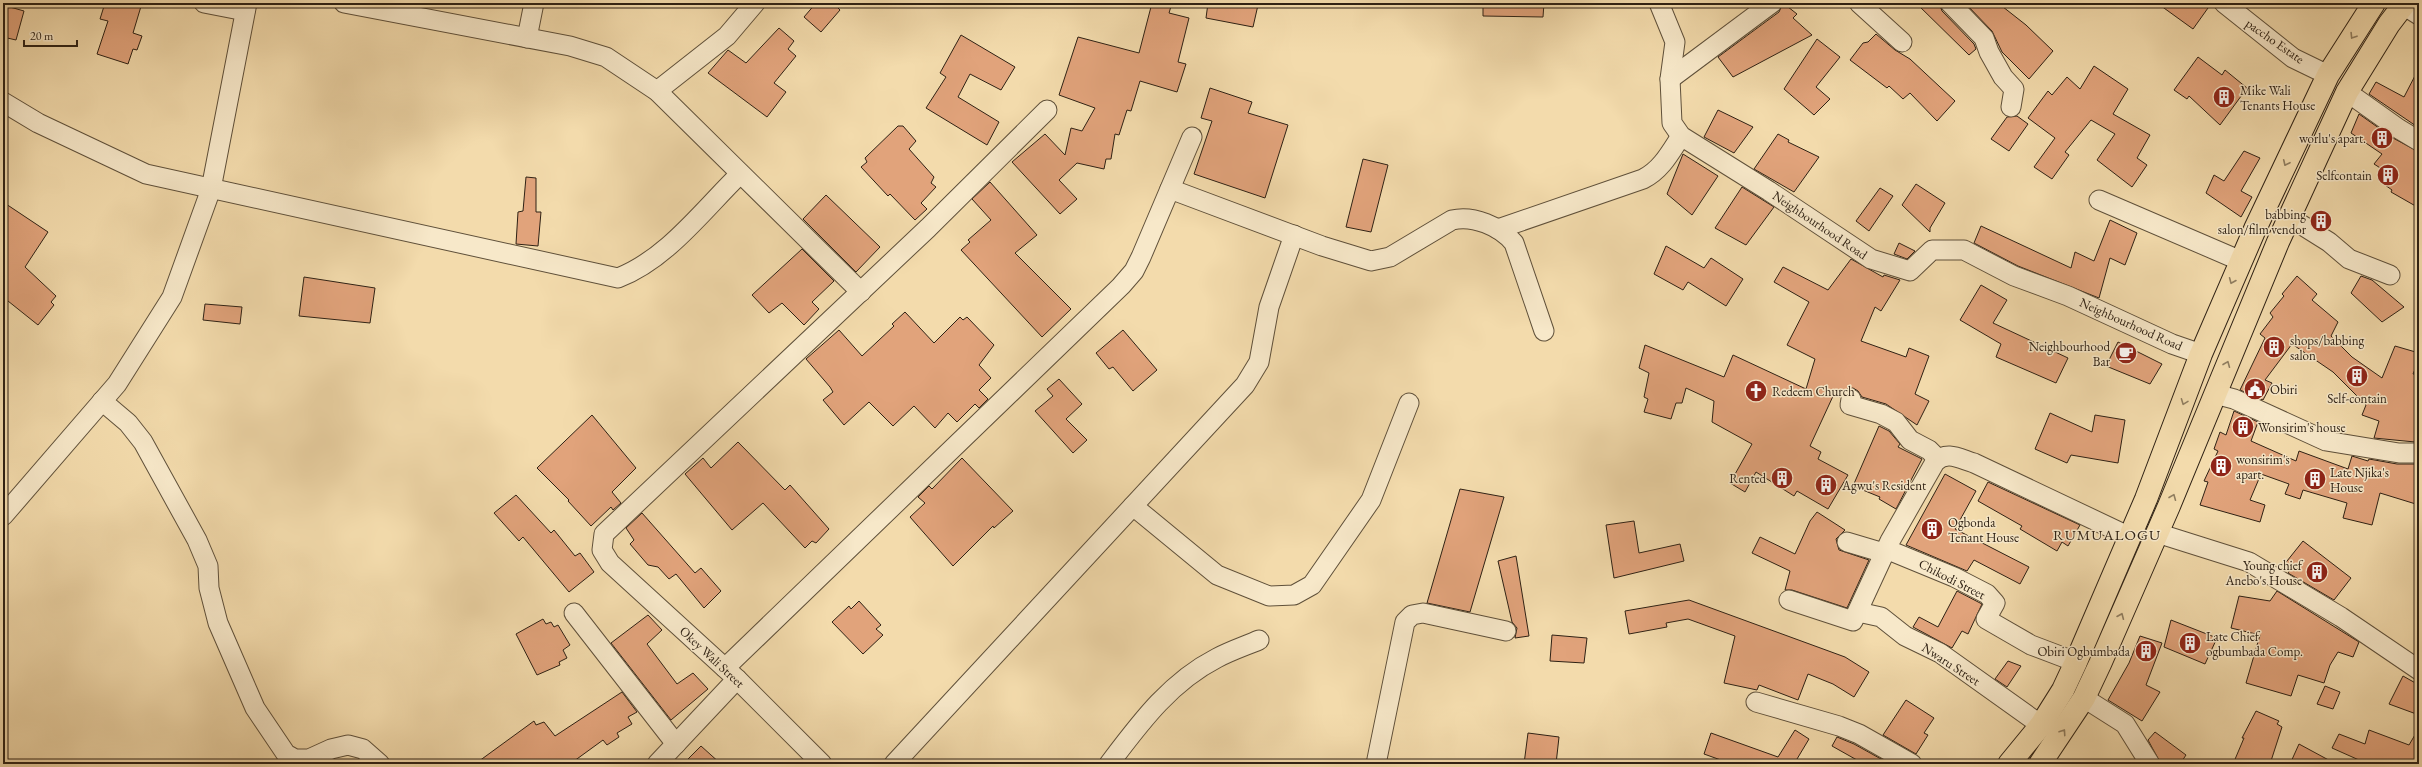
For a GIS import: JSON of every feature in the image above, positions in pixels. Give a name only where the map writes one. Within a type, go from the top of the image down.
[{"type":"main road","points":[[2009,764],[2041,725],[2063,690],[2130,536],[2201,354],[2241,261],[2328,75],[2374,3]]},
{"type":"main road","points":[[2040,764],[2084,698],[2157,533],[2289,217],[2347,92],[2409,8]]},
{"type":"street","points":[[3,516],[117,384],[172,297],[211,189],[246,7],[204,3]]},
{"type":"street","points":[[344,3],[570,46],[606,57],[657,91],[861,292],[1047,110]]},
{"type":"street","points":[[527,38],[534,3]]},
{"type":"street","points":[[657,91],[727,36],[755,3]]},
{"type":"street","name":"Neighbourhood Road","points":[[1660,3],[1675,42],[1670,79],[1672,123],[1681,136],[1769,191],[1871,260],[1910,271],[1932,250],[1964,250],[2014,276],[2068,296],[2172,344],[2201,354]]},
{"type":"street","points":[[1670,79],[1772,3]]},
{"type":"street","points":[[1859,3],[1902,42]]},
{"type":"street","points":[[1950,3],[1984,38],[1989,52],[2002,77],[2014,89],[2011,107]]},
{"type":"street","name":"paccho Estate","points":[[2224,3],[2294,58],[2328,75]]},
{"type":"street","points":[[2347,92],[2399,129],[2419,141]]},
{"type":"street","points":[[3,102],[38,123],[146,174],[398,228],[618,278],[633,272],[674,241],[740,174]]},
{"type":"street","points":[[1498,229],[1643,179],[1653,174],[1662,165],[1681,136]]},
{"type":"street","points":[[657,764],[676,744],[731,674],[1134,272],[1192,137]]},
{"type":"street","points":[[1170,189],[1294,235],[1371,261],[1381,261],[1390,257],[1452,220],[1462,218],[1498,229],[1514,243],[1544,331]]},
{"type":"street","points":[[2099,200],[2241,261]]},
{"type":"street","points":[[2289,217],[2324,238],[2349,259],[2390,275]]},
{"type":"street","points":[[894,764],[1245,385],[1259,362],[1269,307],[1294,235]]},
{"type":"street","name":"Okey Wali Street","points":[[822,764],[731,674],[610,563],[602,550],[604,534],[861,292]]},
{"type":"street","points":[[2215,394],[2234,399],[2326,441],[2399,453],[2419,453]]},
{"type":"street","points":[[1851,399],[1850,405],[1881,414],[1896,422],[1910,440],[1929,450],[1938,459]]},
{"type":"street","points":[[102,401],[128,423],[143,442],[197,540],[208,566],[209,588],[218,624],[255,708],[286,754],[294,762],[309,759],[331,749],[348,745],[363,749],[380,764]]},
{"type":"street","points":[[1133,506],[1218,575],[1269,596],[1294,595],[1312,585],[1371,500],[1409,403]]},
{"type":"street","points":[[1789,600],[1843,619],[1853,621],[1885,551],[1938,459],[1948,455],[1974,463],[2130,536]]},
{"type":"street","points":[[2157,533],[2249,562],[2341,617],[2419,670]]},
{"type":"street","points":[[1847,542],[1885,551]]},
{"type":"street","name":"Chikodi Street","points":[[1885,551],[1938,570],[1987,594],[1995,603],[1986,619],[2031,645],[2076,662]]},
{"type":"street","name":"Nwaru Street","points":[[1858,612],[1881,617],[1905,636],[1940,653],[2041,725]]},
{"type":"street","points":[[574,613],[676,744]]},
{"type":"street","points":[[1376,764],[1405,622],[1412,615],[1422,613],[1506,631]]},
{"type":"street","points":[[1109,764],[1143,718],[1165,694],[1216,658],[1259,640]]},
{"type":"street","points":[[2084,698],[2125,724],[2150,764]]},
{"type":"street","points":[[1756,702],[1823,720],[1859,734],[1912,764]]},
{"type":"building","points":[[105,3],[142,3],[133,33],[142,36],[137,50],[133,49],[128,64],[97,54],[108,21],[100,19]]},
{"type":"building","points":[[816,3],[833,3],[840,10],[821,32],[804,17]]},
{"type":"building","points":[[1152,3],[1172,3],[1169,13],[1189,18],[1178,62],[1186,64],[1177,92],[1140,81],[1131,111],[1127,110],[1119,135],[1115,134],[1111,159],[1106,159],[1104,169],[1077,163],[1059,180],[1077,199],[1060,214],[1012,162],[1045,134],[1065,155],[1071,128],[1082,131],[1095,108],[1059,95],[1078,37],[1139,53]]},
{"type":"building","points":[[1208,3],[1258,5],[1253,27],[1206,18]]},
{"type":"building","points":[[1483,3],[1544,3],[1543,17],[1483,16]]},
{"type":"building","points":[[1783,3],[1797,14],[1793,18],[1812,35],[1733,77],[1718,57],[1779,12]]},
{"type":"building","points":[[1916,3],[1939,3],[1942,11],[1974,44],[1976,49],[1969,55]]},
{"type":"building","points":[[1965,3],[1998,3],[2026,25],[2053,51],[2029,79],[2002,52],[1992,31]]},
{"type":"building","points":[[2157,3],[2200,3],[2208,8],[2193,29]]},
{"type":"building","points":[[3,5],[24,11],[16,40],[3,37]]},
{"type":"building","points":[[779,28],[794,41],[788,49],[796,56],[774,83],[786,92],[767,117],[708,73],[728,50],[746,63]]},
{"type":"building","points":[[1876,34],[1895,50],[1910,59],[1955,101],[1937,121],[1910,93],[1903,99],[1889,86],[1887,88],[1850,60],[1863,43],[1868,42]]},
{"type":"building","points":[[961,35],[1015,67],[1001,90],[970,74],[958,97],[999,122],[987,145],[926,108],[946,77],[940,73]]},
{"type":"building","points":[[1817,39],[1840,57],[1816,87],[1830,99],[1814,115],[1784,89]]},
{"type":"building","points":[[2198,57],[2222,75],[2225,70],[2247,88],[2220,125],[2189,96],[2187,99],[2174,90]]},
{"type":"building","points":[[2094,66],[2128,89],[2113,114],[2150,135],[2137,158],[2147,165],[2132,187],[2097,160],[2115,134],[2091,120],[2065,152],[2069,155],[2052,179],[2034,167],[2055,138],[2028,118],[2048,91],[2052,95],[2067,77],[2080,89]]},
{"type":"building","points":[[2419,68],[2419,128],[2369,94],[2376,82],[2404,97]]},
{"type":"building","points":[[1210,88],[1252,102],[1248,113],[1288,125],[1265,198],[1194,174],[1212,121],[1201,118]]},
{"type":"building","points":[[1718,110],[1753,127],[1734,153],[1704,137]]},
{"type":"building","points":[[2359,114],[2393,138],[2419,152],[2419,208],[2391,192],[2392,190],[2378,180],[2385,171],[2374,164],[2382,154],[2351,133]]},
{"type":"building","points":[[2017,116],[2028,124],[2009,151],[1991,139],[2007,117]]},
{"type":"building","points":[[898,126],[903,126],[916,141],[909,149],[934,177],[931,183],[936,187],[921,203],[927,209],[915,220],[890,194],[888,196],[861,167],[867,162],[865,158]]},
{"type":"building","points":[[1778,134],[1789,140],[1788,142],[1819,157],[1794,192],[1754,169]]},
{"type":"building","points":[[2244,151],[2260,158],[2241,191],[2252,197],[2241,217],[2206,193],[2214,175],[2224,181]]},
{"type":"building","points":[[1683,154],[1718,176],[1692,215],[1667,194]]},
{"type":"building","points":[[1363,159],[1388,165],[1371,232],[1346,227]]},
{"type":"building","points":[[526,177],[536,178],[536,212],[541,212],[538,246],[516,244],[518,212],[523,211]]},
{"type":"building","points":[[990,182],[1037,235],[1015,253],[1071,309],[1042,337],[961,250],[970,242],[968,240],[991,220],[972,199]]},
{"type":"building","points":[[1916,184],[1945,203],[1930,228],[1930,232],[1902,205]]},
{"type":"building","points":[[1742,187],[1774,207],[1746,245],[1715,228]]},
{"type":"building","points":[[1880,188],[1893,196],[1869,231],[1856,221]]},
{"type":"building","points":[[826,195],[880,247],[856,272],[803,219]]},
{"type":"building","points":[[3,202],[48,232],[25,267],[56,296],[51,302],[54,305],[38,325],[3,297]]},
{"type":"building","points":[[2110,220],[2137,233],[2125,265],[2110,258],[2099,298],[2018,266],[1974,243],[1981,226],[2071,268],[2075,252],[2094,261]]},
{"type":"building","points":[[1899,243],[1915,251],[1907,259],[1894,254]]},
{"type":"building","points":[[1666,246],[1704,268],[1711,258],[1743,279],[1726,306],[1688,282],[1683,290],[1654,274]]},
{"type":"building","points":[[802,249],[834,281],[812,302],[819,309],[804,325],[782,303],[769,313],[752,295]]},
{"type":"building","points":[[1851,259],[1883,277],[1884,275],[1900,280],[1881,311],[1875,307],[1861,341],[1906,357],[1909,348],[1929,356],[1915,394],[1929,401],[1917,425],[1886,404],[1862,397],[1858,391],[1853,388],[1847,389],[1840,397],[1834,394],[1810,446],[1821,452],[1818,459],[1848,475],[1828,509],[1797,491],[1794,496],[1756,472],[1745,492],[1730,483],[1752,444],[1712,422],[1714,401],[1686,388],[1682,403],[1676,403],[1671,419],[1644,412],[1648,399],[1644,397],[1649,373],[1639,368],[1645,345],[1724,377],[1733,355],[1806,389],[1815,359],[1787,345],[1809,302],[1774,282],[1783,267],[1828,290]]},
{"type":"building","points":[[2297,276],[2317,294],[2312,300],[2338,322],[2331,336],[2352,357],[2382,378],[2395,346],[2419,353],[2419,360],[2413,374],[2419,375],[2419,431],[2415,442],[2374,438],[2379,421],[2362,415],[2366,405],[2333,372],[2292,344],[2265,380],[2272,383],[2263,400],[2240,390],[2265,338],[2260,334],[2273,317],[2270,313],[2284,296],[2282,294]]},
{"type":"building","points":[[2361,276],[2372,280],[2404,307],[2382,322],[2351,293]]},
{"type":"building","points":[[304,277],[375,288],[370,323],[299,316]]},
{"type":"building","points":[[1981,285],[2007,300],[1993,323],[2068,358],[2056,383],[1996,357],[2001,344],[1960,320]]},
{"type":"building","points":[[205,304],[242,307],[240,324],[203,320]]},
{"type":"building","points":[[905,312],[934,343],[960,317],[963,320],[967,317],[994,345],[979,365],[991,378],[979,390],[988,399],[979,408],[975,404],[957,422],[948,413],[935,428],[914,406],[893,426],[869,402],[844,425],[823,400],[833,392],[806,359],[839,330],[862,356],[894,326],[892,324]]},
{"type":"building","points":[[1123,330],[1157,370],[1133,391],[1113,367],[1109,369],[1096,353]]},
{"type":"building","name":"Neighbourhood Bar","points":[[2118,342],[2162,364],[2150,384],[2106,366]]},
{"type":"building","points":[[1059,379],[1082,404],[1066,419],[1087,440],[1073,453],[1035,411],[1053,396],[1047,389]]},
{"type":"building","points":[[2234,411],[2258,422],[2251,441],[2296,461],[2299,451],[2348,469],[2352,456],[2368,461],[2369,459],[2397,464],[2419,464],[2419,505],[2380,493],[2372,525],[2343,518],[2347,503],[2303,490],[2300,499],[2285,494],[2289,484],[2261,474],[2250,500],[2265,505],[2260,522],[2200,505],[2208,482],[2204,481],[2218,451],[2214,449],[2220,432],[2226,435]]},
{"type":"building","points":[[2050,413],[2092,432],[2095,415],[2125,420],[2118,463],[2071,455],[2067,463],[2035,449]]},
{"type":"building","points":[[592,415],[636,468],[612,492],[621,503],[613,510],[611,507],[591,526],[568,501],[569,500],[537,468]]},
{"type":"building","points":[[1879,426],[1889,431],[1900,444],[1898,447],[1922,459],[1896,509],[1879,499],[1880,497],[1853,486]]},
{"type":"building","points":[[738,442],[785,490],[790,485],[829,529],[816,543],[812,541],[805,548],[763,503],[732,530],[685,474],[703,458],[711,468]]},
{"type":"building","points":[[962,458],[1013,511],[994,528],[993,526],[953,566],[910,517],[925,503],[918,497],[929,486],[932,489]]},
{"type":"building","points":[[1945,474],[1976,491],[1955,529],[2029,567],[2020,584],[1974,560],[1967,571],[1906,545]]},
{"type":"building","points":[[1988,482],[2080,525],[2068,546],[2062,542],[2057,551],[2020,529],[2022,526],[1978,501]]},
{"type":"building","points":[[1460,489],[1504,497],[1470,612],[1427,603]]},
{"type":"building","points":[[516,495],[551,533],[554,530],[575,556],[580,553],[594,572],[569,592],[523,537],[519,541],[494,513]]},
{"type":"building","points":[[1817,512],[1845,530],[1836,539],[1839,550],[1869,560],[1847,608],[1792,590],[1785,590],[1790,571],[1752,553],[1760,537],[1795,554],[1810,521]]},
{"type":"building","points":[[642,513],[695,573],[701,568],[721,591],[704,608],[676,574],[669,579],[658,567],[648,565],[630,544],[634,540],[626,528]]},
{"type":"building","points":[[1634,521],[1639,553],[1680,544],[1684,561],[1614,578],[1606,525]]},
{"type":"building","name":"Young chief Anebo's House","points":[[2303,541],[2351,578],[2334,600],[2288,573],[2290,570],[2283,566]]},
{"type":"building","points":[[1516,556],[1529,636],[1515,638],[1517,628],[1512,622],[1498,561]]},
{"type":"building","points":[[1957,591],[1982,604],[1968,634],[1962,631],[1952,648],[1913,627],[1919,617],[1938,627]]},
{"type":"building","points":[[2277,591],[2359,642],[2353,657],[2338,652],[2330,665],[2324,683],[2298,675],[2291,696],[2246,683],[2260,635],[2231,628],[2239,596],[2270,601]]},
{"type":"building","points":[[1689,600],[1845,657],[1869,672],[1854,697],[1833,684],[1808,674],[1798,700],[1759,685],[1757,690],[1724,683],[1735,636],[1688,619],[1666,623],[1667,627],[1629,634],[1625,611]]},
{"type":"building","points":[[859,601],[881,625],[876,629],[883,635],[863,654],[832,622],[849,606],[851,609]]},
{"type":"building","points":[[648,615],[662,630],[647,644],[677,684],[693,673],[708,689],[671,720],[611,643]]},
{"type":"building","points":[[543,619],[546,624],[551,622],[554,627],[558,625],[570,645],[563,650],[567,658],[559,662],[560,665],[537,675],[516,634]]},
{"type":"building","name":"Late Chief ogbumbada Comp.","points":[[2171,620],[2217,638],[2205,664],[2164,647]]},
{"type":"building","points":[[1552,635],[1587,638],[1584,663],[1550,661]]},
{"type":"building","points":[[2140,636],[2162,643],[2146,685],[2160,692],[2142,721],[2108,700],[2129,663]]},
{"type":"building","points":[[2008,661],[2021,666],[2007,687],[1995,679]]},
{"type":"building","points":[[2403,676],[2419,685],[2419,715],[2389,704]]},
{"type":"building","points":[[2325,686],[2340,692],[2333,709],[2317,704]]},
{"type":"building","points":[[622,692],[637,712],[628,717],[632,724],[617,733],[619,737],[607,745],[603,740],[570,764],[475,764],[534,721],[536,725],[544,722],[555,736]]},
{"type":"building","points":[[1906,700],[1934,718],[1924,733],[1928,735],[1916,754],[1883,735]]},
{"type":"building","points":[[2256,711],[2279,721],[2277,724],[2282,727],[2270,764],[2233,764],[2244,738],[2242,738]]},
{"type":"building","points":[[2419,728],[2419,764],[2368,764],[2332,748],[2339,734],[2365,744],[2369,730],[2409,745]]},
{"type":"building","points":[[1795,730],[1809,739],[1794,764],[1732,764],[1704,754],[1711,733],[1778,757]]},
{"type":"building","points":[[2155,732],[2186,755],[2180,764],[2161,764],[2148,740]]},
{"type":"building","points":[[1528,733],[1559,737],[1556,764],[1524,764]]},
{"type":"building","points":[[1837,737],[1854,744],[1890,764],[1864,764],[1832,746]]},
{"type":"building","points":[[2299,744],[2336,764],[2290,764]]},
{"type":"building","points":[[701,746],[721,764],[683,764]]},
{"type":"place","name":"Mike Wali Tenants House","points":[[2224,97]]},
{"type":"place","name":"worlu's apart.","points":[[2382,138]]},
{"type":"place","name":"Selfcontain","points":[[2388,175]]},
{"type":"place","name":"babbing salon/film vendor","points":[[2321,221]]},
{"type":"place","name":"shops/babbing salon","points":[[2274,347]]},
{"type":"place","name":"Neighbourhood Bar","points":[[2126,353]]},
{"type":"place","name":"Self-contain","points":[[2357,376]]},
{"type":"place","name":"Obiri","points":[[2255,389]]},
{"type":"place","name":"Redeem Church","points":[[1756,391]]},
{"type":"place","name":"Wonsirim's house","points":[[2243,427]]},
{"type":"place","name":"wonsirim's apart.","points":[[2221,466]]},
{"type":"place","name":"Rented","points":[[1782,478]]},
{"type":"place","name":"Late Njika's House","points":[[2315,479]]},
{"type":"place","name":"Agwu's Resident","points":[[1826,485]]},
{"type":"place","name":"Ogbonda Tenant House","points":[[1932,529]]},
{"type":"place","name":"Young chief Anebo's House","points":[[2317,572]]},
{"type":"place","name":"Late Chief ogbumbada Comp.","points":[[2190,643]]},
{"type":"place","name":"Obiri Ogbumbada","points":[[2146,651]]},
{"type":"district","name":"RUMUALOGU","points":[[2107,534]]}]
